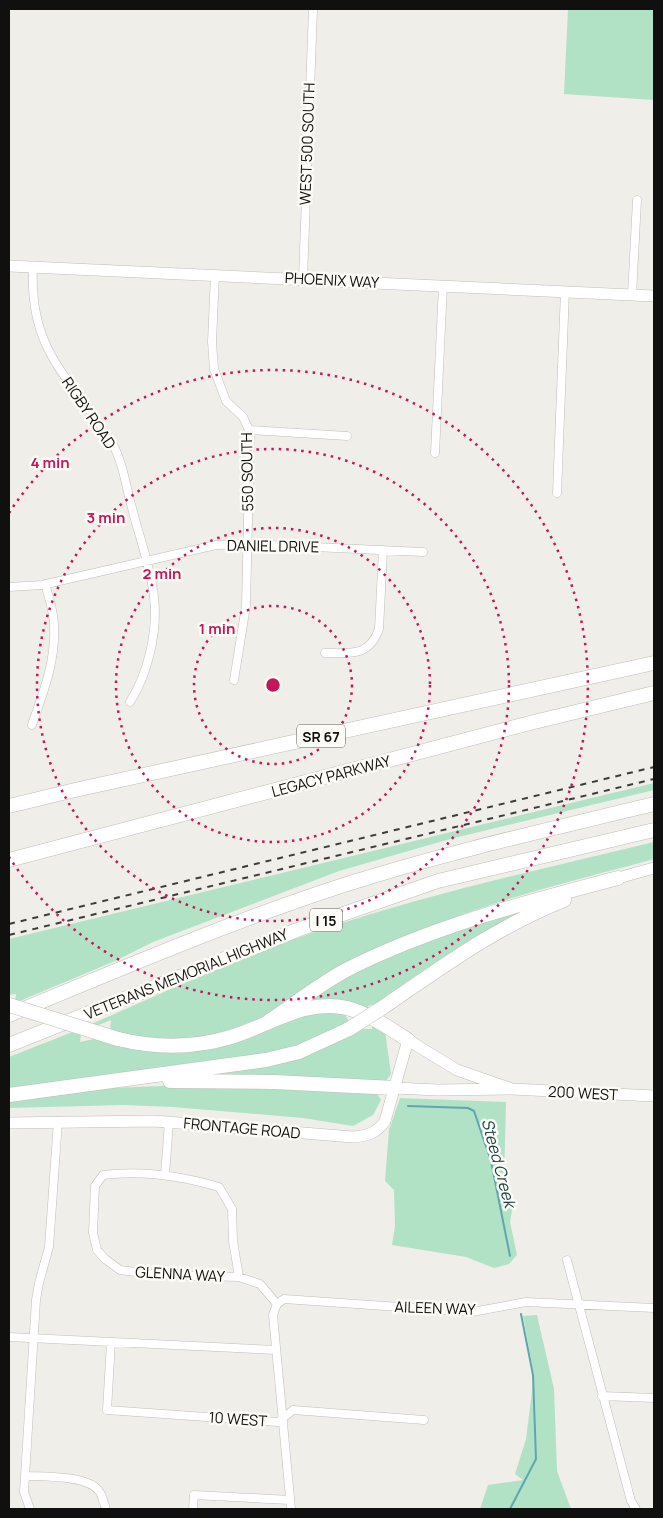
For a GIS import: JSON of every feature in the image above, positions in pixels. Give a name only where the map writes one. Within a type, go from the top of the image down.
[{"type":"highway","name":"SR 67","points":[[9,806],[654,663]]},
{"type":"highway","name":"LEGACY PARKWAY","points":[[9,860],[534,722],[654,693]]},
{"type":"highway","name":"VETERANS MEMORIAL HIGHWAY","points":[[9,1015],[263,913],[346,885],[457,851],[654,804]]},
{"type":"highway","name":"VETERANS MEMORIAL HIGHWAY","points":[[9,1045],[297,930],[438,881],[654,830]]},
{"type":"highway","points":[[9,1095],[266,1060],[299,1052],[349,1029],[504,926],[618,878]]},
{"type":"highway","points":[[269,1021],[347,970],[413,940],[516,904],[618,878]]},
{"type":"highway","points":[[9,1005],[118,1040],[150,1046],[198,1044],[231,1037],[269,1021],[310,1008],[346,1008],[370,1017],[408,1040]]},
{"type":"highway","points":[[112,1081],[274,1082],[394,1088]]},
{"type":"street","name":"WEST 500 SOUTH","points":[[302,278],[313,9]]},
{"type":"street","points":[[632,295],[637,200]]},
{"type":"street","name":"PHOENIX WAY","points":[[9,266],[302,278],[654,296]]},
{"type":"street","name":"RIGBY ROAD","points":[[33,268],[34,305],[40,333],[54,361],[113,444],[121,466],[154,597],[153,626],[141,685],[130,702]]},
{"type":"street","name":"550 SOUTH","points":[[215,275],[212,342],[214,369],[226,401],[243,417],[249,430],[246,606],[234,680]]},
{"type":"street","points":[[435,453],[443,285]]},
{"type":"street","points":[[557,493],[566,291]]},
{"type":"street","points":[[249,430],[347,436]]},
{"type":"street","name":"DANIEL DRIVE","points":[[9,587],[46,584],[216,545],[247,544],[422,552]]},
{"type":"street","points":[[325,652],[358,652],[368,648],[375,641],[379,629],[384,550]]},
{"type":"street","points":[[32,725],[48,678],[54,648],[54,624],[46,584]]},
{"type":"street","points":[[618,878],[654,868]]},
{"type":"street","points":[[408,1040],[457,1070],[512,1089]]},
{"type":"street","name":"FRONTAGE ROAD","points":[[9,1123],[58,1121],[169,1122],[360,1137],[371,1134],[382,1126],[408,1040]]},
{"type":"street","points":[[394,1088],[438,1090],[512,1089]]},
{"type":"street","name":"200 WEST","points":[[512,1089],[654,1096]]},
{"type":"street","points":[[30,1509],[24,1492],[34,1338],[39,1283],[49,1247],[58,1121]]},
{"type":"street","points":[[169,1122],[165,1175],[196,1180],[219,1187],[232,1208],[239,1276]]},
{"type":"street","name":"GLENNA WAY","points":[[165,1175],[103,1175],[95,1186],[93,1233],[97,1250],[105,1259],[120,1270],[158,1274],[239,1276],[260,1284],[277,1304]]},
{"type":"street","points":[[567,1260],[631,1501],[636,1509]]},
{"type":"street","name":"AILEEN WAY","points":[[277,1304],[284,1299],[472,1312],[526,1302],[654,1308]]},
{"type":"street","points":[[277,1304],[273,1315],[291,1509]]},
{"type":"street","points":[[9,1337],[276,1350]]},
{"type":"street","name":"10 WEST","points":[[111,1342],[107,1410],[278,1422],[292,1410],[424,1420]]},
{"type":"street","points":[[602,1396],[654,1398]]},
{"type":"street","points":[[25,1476],[74,1479],[89,1483],[100,1491],[104,1506]]},
{"type":"street","points":[[193,1509],[194,1495],[290,1500]]},
{"type":"green space","points":[[568,9],[654,9],[654,100],[564,94]]},
{"type":"green space","points":[[654,783],[654,790],[450,839],[339,871],[153,942],[115,961],[15,1003],[16,994],[9,995],[9,939]]},
{"type":"green space","points":[[654,842],[654,859],[495,903],[432,926],[402,939],[297,1000],[270,1014],[242,1025],[214,1034],[167,1040],[110,1032],[111,1020],[94,1027],[89,1025],[235,962],[324,929],[447,893]]},
{"type":"green space","points":[[562,894],[480,935],[381,1003],[368,1006],[370,1010],[302,1005],[358,971],[415,942]]},
{"type":"green space","points":[[342,1010],[350,1023],[289,1048],[246,1058],[9,1088],[9,1057],[75,1031],[81,1033],[80,1042],[99,1038],[143,1049],[312,1013]]},
{"type":"green space","points":[[372,1026],[385,1031],[391,1074],[386,1081],[186,1075],[223,1070],[359,1029],[372,1029]]},
{"type":"green space","points":[[185,1085],[376,1092],[381,1100],[373,1115],[353,1126],[303,1118],[173,1107],[123,1105],[9,1108],[9,1097],[89,1089]]},
{"type":"green space","points":[[400,1098],[506,1102],[504,1181],[508,1203],[513,1205],[510,1222],[517,1255],[509,1264],[494,1268],[466,1257],[392,1245],[395,1226],[394,1190],[385,1181],[389,1130]]},
{"type":"green space","points":[[537,1315],[554,1389],[557,1471],[571,1509],[480,1509],[488,1485],[523,1480],[515,1474],[526,1439],[534,1376],[523,1316]]},
{"type":"waterway","name":"Steed Creek","points":[[408,1106],[468,1108],[474,1111],[491,1161],[510,1256]]},
{"type":"waterway","name":"Steed Creek","points":[[510,1509],[536,1459],[533,1375],[521,1314]]},
{"type":"railway","points":[[9,924],[654,767]]},
{"type":"railway","points":[[9,935],[654,779]]}]
